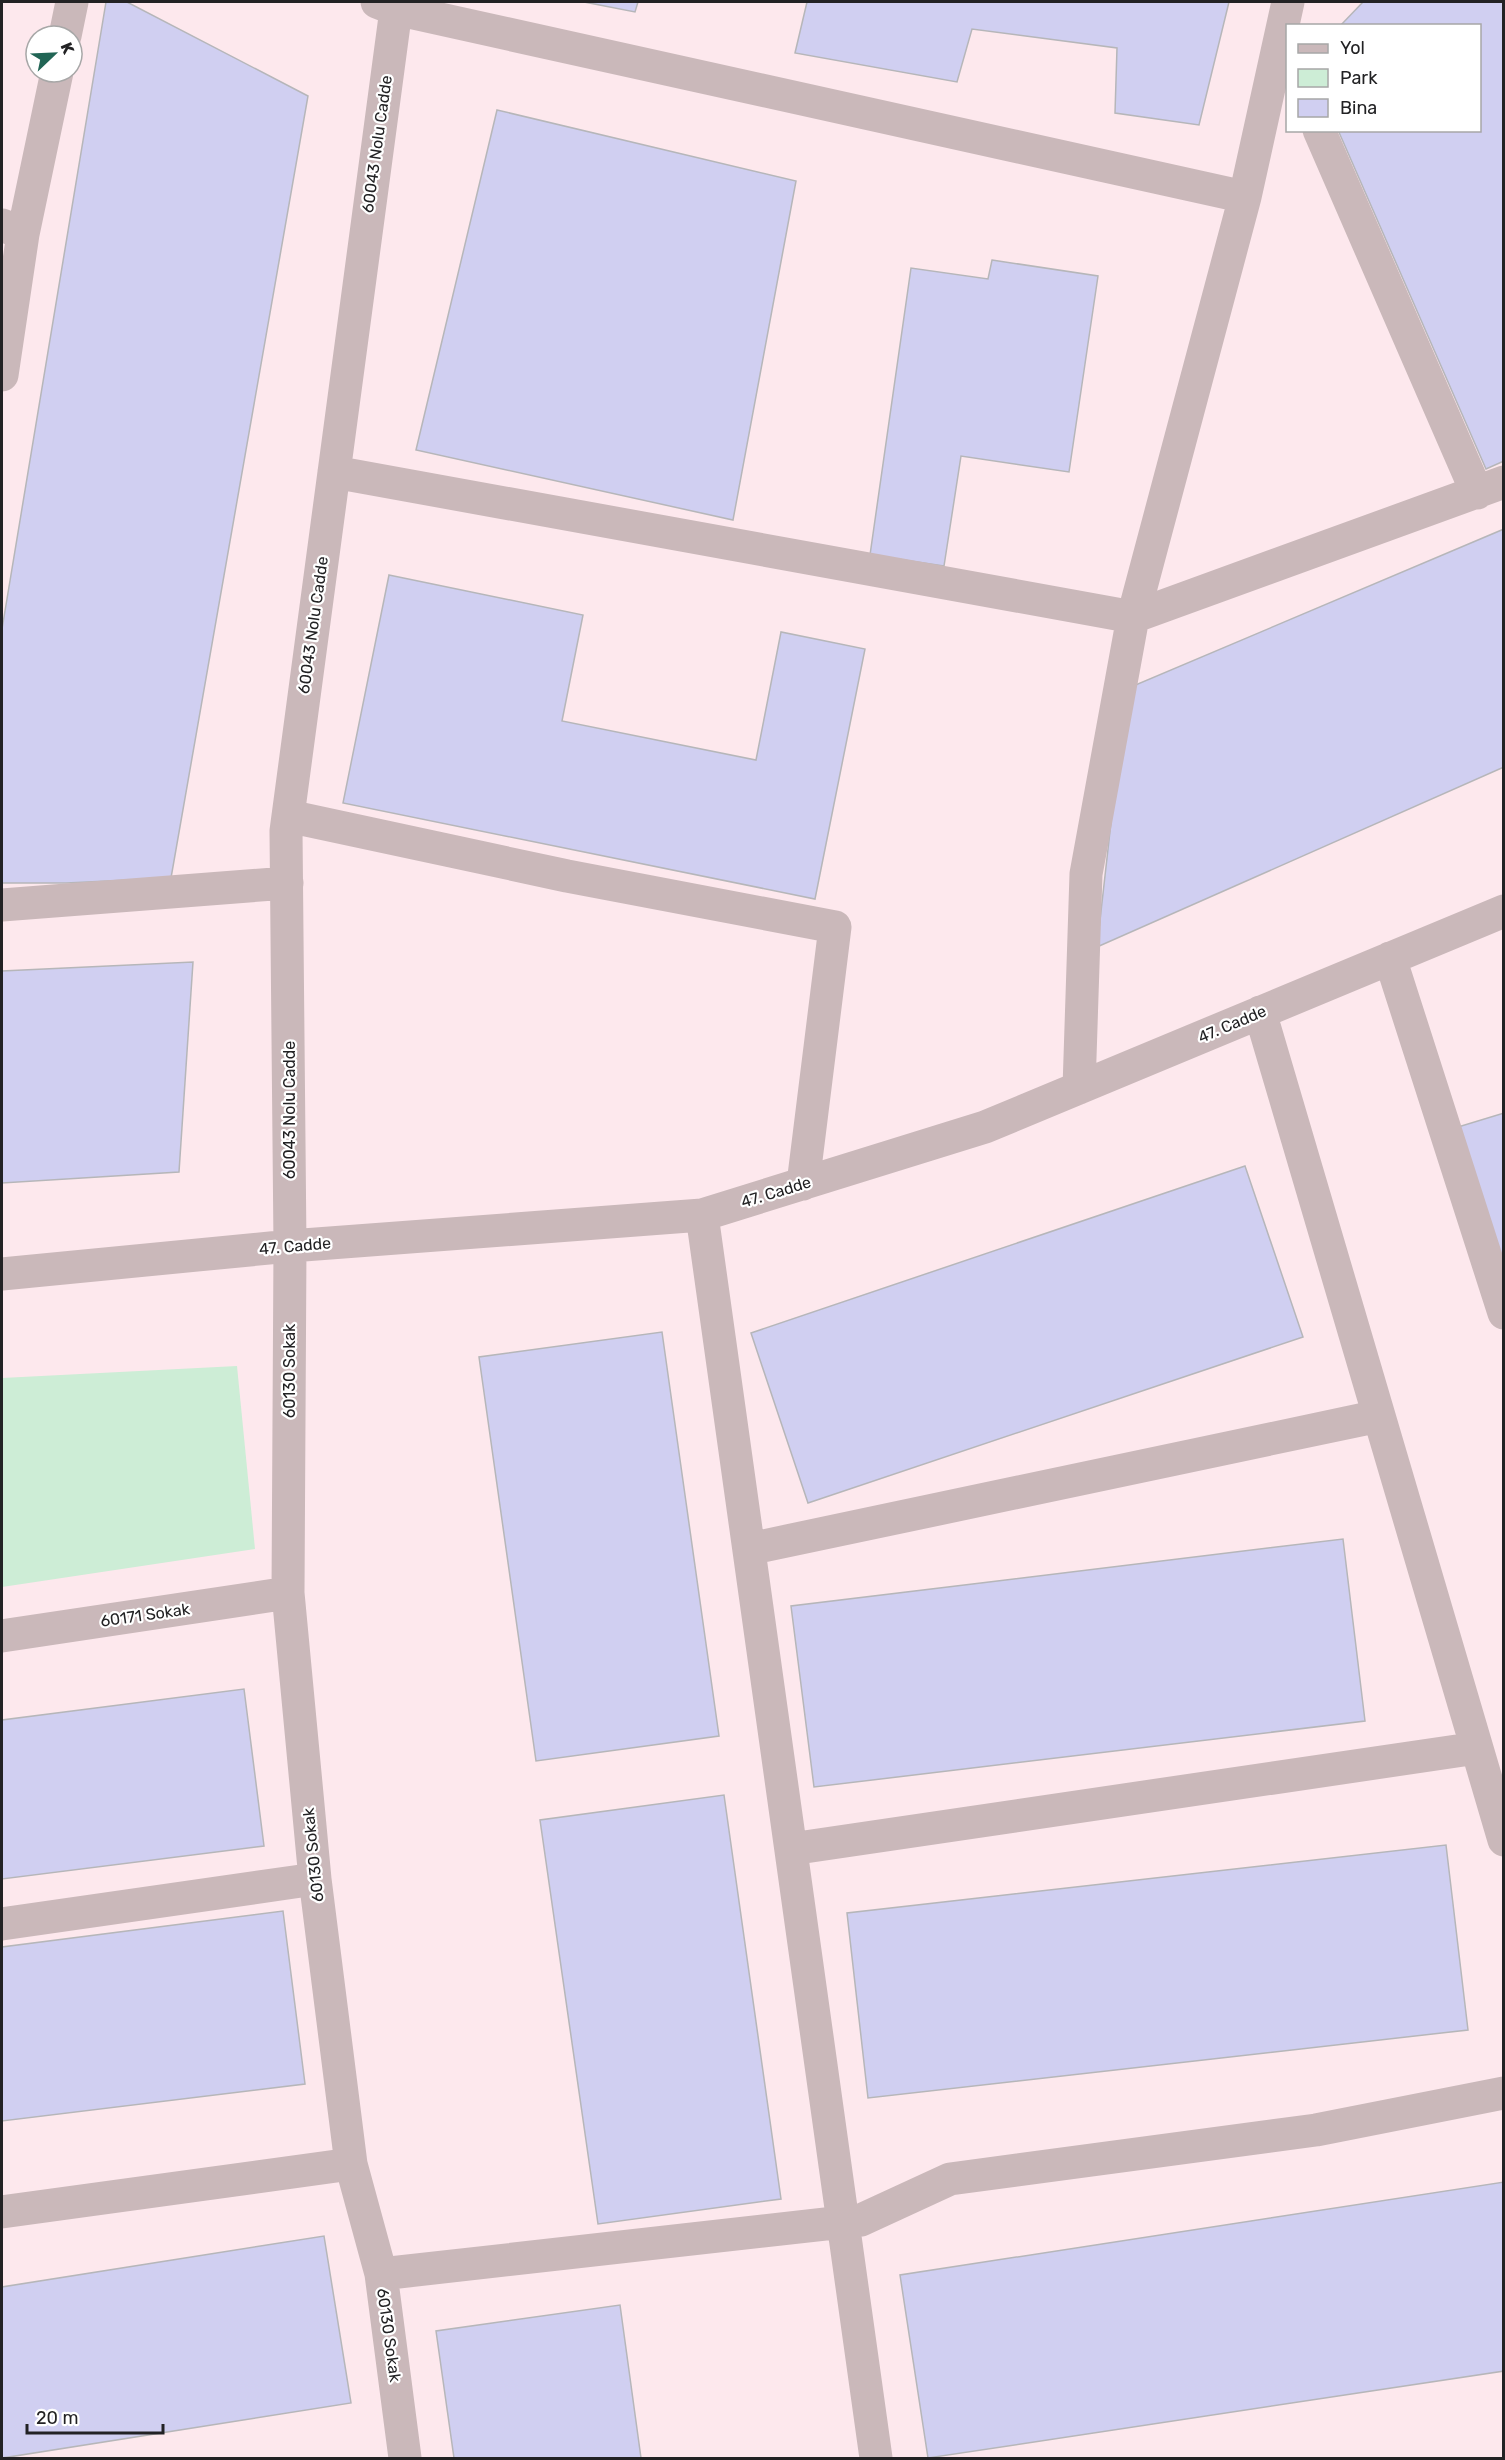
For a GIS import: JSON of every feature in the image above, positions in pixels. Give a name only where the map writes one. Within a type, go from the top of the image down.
[{"type":"street","points":[[67,24],[72,2]]},
{"type":"street","points":[[1079,1088],[1086,874],[1133,617],[1245,197],[1280,75],[1288,2]]},
{"type":"street","points":[[390,4],[1245,197]]},
{"type":"street","name":"60043 Nolu Cadde","points":[[290,1246],[288,816],[334,472],[390,4]]},
{"type":"street","points":[[2,375],[12,230],[54,84]]},
{"type":"street","points":[[334,472],[1133,617],[1490,488],[1321,132]]},
{"type":"street","points":[[288,816],[567,876],[835,927],[803,1184]]},
{"type":"street","points":[[2,905],[287,883]]},
{"type":"street","name":"47. Cadde","points":[[2,1274],[290,1246],[702,1215],[985,1127],[1503,911]]},
{"type":"street","points":[[1390,958],[1503,1313]]},
{"type":"street","points":[[1260,1012],[1503,1840]]},
{"type":"street","points":[[702,1215],[876,2458]]},
{"type":"street","name":"60130 Sokak","points":[[290,1246],[288,1593],[315,1879],[351,2164],[381,2274],[405,2458]]},
{"type":"street","points":[[749,1549],[1379,1416]]},
{"type":"street","name":"60171 Sokak","points":[[2,1636],[288,1593]]},
{"type":"street","points":[[791,1849],[1477,1748]]},
{"type":"street","points":[[2,1924],[315,1879]]},
{"type":"street","points":[[381,2274],[861,2220],[950,2179],[1316,2130],[1503,2093]]},
{"type":"street","points":[[2,2212],[351,2164]]},
{"type":"shaded area","points":[[2,2],[1503,2],[1503,2458],[2,2458]]},
{"type":"green space","points":[[237,1366],[255,1549],[2,1587],[2,1378]]},
{"type":"building","points":[[106,2],[127,2],[308,96],[171,878],[66,883],[2,883],[2,629]]},
{"type":"building","points":[[584,2],[638,2],[635,12]]},
{"type":"building","points":[[807,2],[1229,2],[1199,125],[1115,113],[1117,48],[972,29],[957,82],[795,53]]},
{"type":"building","points":[[1363,2],[1504,2],[1504,461],[1486,469],[1339,132],[1481,132],[1481,24],[1342,24]]},
{"type":"building","points":[[497,110],[796,181],[733,520],[416,450]]},
{"type":"building","points":[[992,260],[1098,276],[1069,472],[961,456],[944,566],[870,555],[911,268],[988,279]]},
{"type":"building","points":[[1504,529],[1504,767],[1097,947],[1126,689]]},
{"type":"building","points":[[389,575],[583,615],[562,721],[756,760],[781,632],[865,649],[815,899],[343,803]]},
{"type":"building","points":[[193,962],[179,1172],[2,1183],[2,971]]},
{"type":"building","points":[[1504,1113],[1504,1273],[1458,1127]]},
{"type":"building","points":[[1245,1166],[1303,1337],[808,1503],[751,1333]]},
{"type":"building","points":[[662,1332],[719,1736],[536,1761],[479,1357]]},
{"type":"building","points":[[1343,1539],[1365,1721],[814,1787],[791,1606]]},
{"type":"building","points":[[244,1689],[264,1846],[2,1879],[2,1720]]},
{"type":"building","points":[[724,1795],[781,2199],[598,2224],[540,1820]]},
{"type":"building","points":[[1446,1845],[1468,2030],[868,2098],[847,1913]]},
{"type":"building","points":[[283,1911],[305,2084],[2,2121],[2,1947]]},
{"type":"building","points":[[1504,2182],[1504,2371],[928,2458],[900,2275]]},
{"type":"building","points":[[324,2236],[351,2403],[2,2458],[2,2287]]},
{"type":"building","points":[[620,2305],[641,2458],[454,2458],[436,2331]]}]
